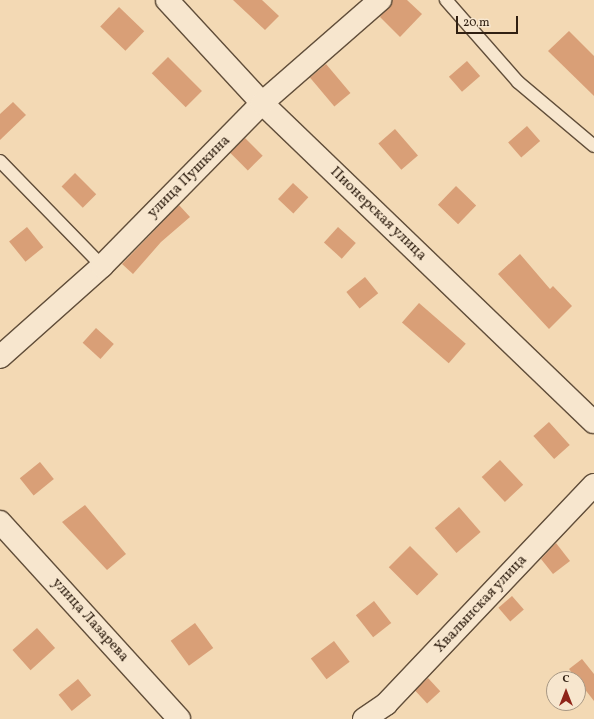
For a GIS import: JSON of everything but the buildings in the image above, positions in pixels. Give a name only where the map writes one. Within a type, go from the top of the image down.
[{"type":"street","name":"Пионерская улица","points":[[167,0],[262,103],[594,422]]},
{"type":"street","name":"улица Пушкина","points":[[0,357],[102,266],[262,103],[380,0]]},
{"type":"street","name":"Хвалынская улица","points":[[364,719],[386,704],[594,485]]},
{"type":"street","name":"улица Лазарева","points":[[0,522],[179,719]]},
{"type":"lane","points":[[446,0],[518,82],[594,146]]},
{"type":"lane","points":[[0,161],[102,266]]}]
